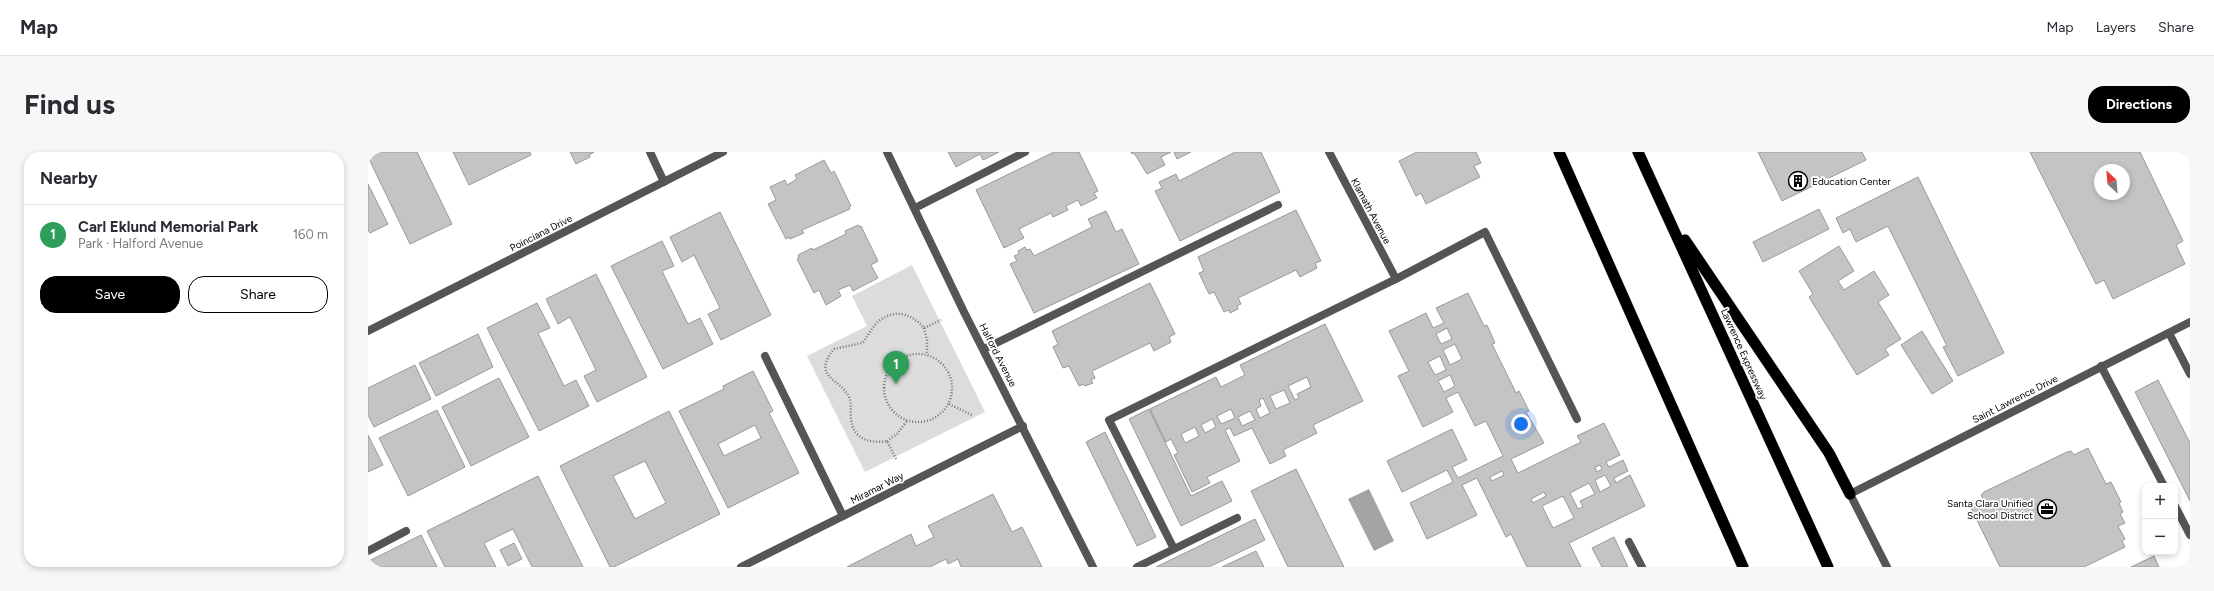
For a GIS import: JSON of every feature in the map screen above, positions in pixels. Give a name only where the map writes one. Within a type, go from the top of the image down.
[{"type":"highway","points":[[1559,152],[1743,567]]},
{"type":"highway","name":"Lawrence Expressway","points":[[1638,152],[1828,567]]},
{"type":"highway","points":[[1667,214],[1829,452],[1850,494]]},
{"type":"street","points":[[650,152],[664,182]]},
{"type":"street","name":"Poinciana Drive","points":[[368,331],[723,152]]},
{"type":"street","name":"Halford Avenue","points":[[887,152],[1092,567]]},
{"type":"street","points":[[914,208],[1025,152]]},
{"type":"street","name":"Klamath Avenue","points":[[1329,152],[1396,278]]},
{"type":"street","points":[[984,349],[1278,205]]},
{"type":"street","points":[[1174,549],[1109,420],[1396,278],[1485,232],[1577,420]]},
{"type":"street","name":"Saint Lawrence Drive","points":[[1850,494],[2190,322]]},
{"type":"street","points":[[2169,333],[2190,374]]},
{"type":"street","points":[[765,356],[843,516]]},
{"type":"street","points":[[2101,366],[2162,483]]},
{"type":"street","name":"Miramar Way","points":[[741,567],[1023,426]]},
{"type":"street","points":[[1850,494],[1887,567]]},
{"type":"street","points":[[2178,512],[2190,535]]},
{"type":"street","points":[[1137,567],[1237,518]]},
{"type":"street","points":[[368,551],[406,531]]},
{"type":"street","points":[[1629,542],[1642,567]]},
{"type":"path","points":[[907,421],[897,434],[887,441],[876,443],[866,441],[853,429],[849,397],[829,377],[826,367],[828,356],[834,349],[862,343],[878,322],[888,316],[904,314],[915,318],[924,328],[927,340],[927,354]]},
{"type":"path","points":[[924,328],[941,320]]},
{"type":"path","points":[[912,354],[927,354],[943,364],[949,372],[953,392],[949,404],[944,411],[927,422],[907,421],[897,415],[887,402],[884,386],[887,375],[893,365],[902,358],[912,354]]},
{"type":"path","points":[[949,404],[972,415]]},
{"type":"path","points":[[887,441],[896,459]]},
{"type":"shaded area","points":[[912,265],[985,412],[865,472],[807,356],[867,326],[852,296]]},
{"type":"shaded area","points":[[1369,489],[1394,541],[1374,551],[1348,499]]},
{"type":"building","points":[[368,152],[417,152],[452,224],[410,244],[368,157]]},
{"type":"building","points":[[453,152],[530,152],[531,155],[469,185]]},
{"type":"building","points":[[570,152],[594,152],[589,155],[590,157],[576,164]]},
{"type":"building","points":[[948,152],[999,152],[983,160],[980,154],[956,167]]},
{"type":"building","points":[[1054,152],[1079,152],[1098,191],[1094,193],[1097,198],[1081,206],[1078,200],[1066,206],[1068,210],[1053,217],[1051,213],[1019,229],[1024,238],[1004,248],[976,190]]},
{"type":"building","points":[[1131,152],[1171,152],[1161,157],[1165,165],[1147,174],[1134,153],[1132,154]]},
{"type":"building","points":[[1174,152],[1191,152],[1177,159]]},
{"type":"building","points":[[1235,152],[1261,152],[1280,192],[1180,241],[1155,191],[1162,188],[1159,182],[1176,174],[1179,181]]},
{"type":"building","points":[[1417,152],[1476,152],[1481,163],[1474,166],[1480,177],[1426,204],[1421,193],[1416,196],[1399,161]]},
{"type":"building","name":"Education Center","points":[[1758,152],[1862,152],[1866,160],[1782,201]]},
{"type":"building","points":[[2030,152],[2140,152],[2183,241],[2176,245],[2185,264],[2113,299],[2104,280],[2096,284]]},
{"type":"building","points":[[824,160],[831,173],[834,171],[851,206],[849,207],[850,209],[802,230],[804,233],[790,239],[789,237],[786,239],[768,204],[776,200],[770,187],[785,180],[787,185],[797,179],[795,175]]},
{"type":"building","points":[[1918,177],[2004,353],[1958,376],[1943,347],[1947,346],[1888,226],[1856,242],[1850,229],[1843,233],[1836,218]]},
{"type":"building","points":[[368,184],[388,224],[370,233],[368,230]]},
{"type":"building","points":[[1819,209],[1829,229],[1763,262],[1753,242]]},
{"type":"building","points":[[1296,210],[1321,261],[1315,263],[1317,268],[1300,277],[1296,270],[1238,298],[1241,304],[1237,306],[1238,309],[1230,313],[1229,310],[1224,312],[1214,292],[1209,294],[1199,273],[1204,271],[1198,257]]},
{"type":"building","points":[[1106,211],[1116,232],[1122,229],[1139,264],[1034,313],[1010,264],[1017,261],[1014,256],[1019,254],[1018,251],[1025,247],[1027,250],[1030,249],[1034,256],[1092,227],[1088,219]]},
{"type":"building","points":[[720,212],[771,315],[721,340],[708,314],[720,308],[694,255],[682,262],[670,237]]},
{"type":"building","points":[[858,225],[860,227],[861,226],[878,261],[871,265],[878,278],[853,291],[850,285],[838,290],[841,296],[826,305],[819,290],[814,293],[797,259],[799,258],[798,255],[812,248],[813,250],[846,234],[845,231]]},
{"type":"building","points":[[662,241],[674,266],[662,271],[688,324],[700,318],[713,344],[663,369],[611,266]]},
{"type":"building","points":[[1839,246],[1854,271],[1838,281],[1844,290],[1874,271],[1889,295],[1878,302],[1901,339],[1885,349],[1889,355],[1857,375],[1809,297],[1813,294],[1799,271]]},
{"type":"building","points":[[596,274],[647,377],[597,402],[584,376],[596,370],[570,317],[558,324],[546,299]]},
{"type":"building","points":[[1150,283],[1175,334],[1169,337],[1171,342],[1154,351],[1150,343],[1092,371],[1095,378],[1091,380],[1093,383],[1085,386],[1084,384],[1079,386],[1069,366],[1063,368],[1053,347],[1058,344],[1052,331]]},
{"type":"building","points":[[1468,293],[1484,326],[1487,325],[1495,343],[1492,344],[1516,393],[1519,391],[1529,411],[1526,412],[1544,443],[1511,459],[1518,473],[1581,442],[1577,436],[1604,423],[1620,455],[1606,462],[1609,467],[1623,460],[1628,471],[1614,478],[1616,483],[1630,475],[1645,506],[1569,543],[1581,567],[1527,567],[1511,534],[1506,537],[1477,478],[1462,485],[1477,515],[1427,539],[1410,503],[1453,482],[1447,470],[1402,492],[1387,461],[1452,429],[1467,460],[1452,467],[1458,478],[1503,456],[1486,421],[1475,426],[1458,392],[1446,398],[1453,412],[1423,427],[1398,376],[1409,371],[1389,331],[1426,313],[1433,328],[1444,323],[1436,308]],"holes":[[[1447,328],[1452,339],[1441,344],[1436,334]],[[1455,344],[1462,359],[1450,365],[1443,350]],[[1440,356],[1446,370],[1435,375],[1428,362]],[[1450,375],[1455,386],[1444,392],[1438,381]],[[1600,465],[1602,469],[1597,472],[1595,467]],[[1502,471],[1504,475],[1492,481],[1490,477]],[[1605,475],[1611,486],[1600,492],[1595,480]],[[1589,483],[1595,494],[1580,501],[1583,507],[1578,509],[1570,493]],[[1544,492],[1546,496],[1533,503],[1531,499]],[[1563,496],[1574,518],[1553,528],[1542,506]]]},
{"type":"building","points":[[537,303],[550,328],[538,333],[564,386],[576,380],[589,406],[539,431],[487,328]]},
{"type":"building","points":[[1325,324],[1363,401],[1313,425],[1317,433],[1283,450],[1286,456],[1270,464],[1252,428],[1234,436],[1230,428],[1225,430],[1240,461],[1207,477],[1210,483],[1192,492],[1174,455],[1178,453],[1171,439],[1166,442],[1150,409],[1216,377],[1221,387],[1245,375],[1240,365]],"holes":[[[1307,377],[1311,387],[1297,394],[1299,398],[1295,400],[1288,386]],[[1284,390],[1290,403],[1276,409],[1270,396]],[[1263,398],[1270,413],[1260,418],[1256,409],[1261,406],[1259,400]],[[1231,409],[1235,418],[1221,424],[1217,416]],[[1250,411],[1255,420],[1242,426],[1238,417]],[[1212,419],[1216,427],[1205,433],[1201,425]],[[1195,427],[1199,436],[1185,443],[1181,434]]]},
{"type":"building","points":[[1922,331],[1953,381],[1932,394],[1901,345]]},
{"type":"building","points":[[478,334],[493,367],[436,396],[419,363]]},
{"type":"building","points":[[415,365],[431,399],[374,427],[368,415],[368,388]]},
{"type":"building","points":[[753,371],[773,411],[769,413],[799,473],[728,508],[679,411],[724,389],[723,386]],"holes":[[[755,425],[761,438],[724,456],[718,444]]]},
{"type":"building","points":[[499,378],[529,437],[471,466],[442,407]]},
{"type":"building","points":[[2158,380],[2190,443],[2190,501],[2135,392]]},
{"type":"building","points":[[1149,409],[1191,496],[1222,481],[1232,501],[1181,526],[1129,419]]},
{"type":"building","points":[[437,410],[465,467],[408,496],[379,438]]},
{"type":"building","points":[[669,411],[720,514],[614,567],[610,567],[560,466]],"holes":[[[645,461],[666,503],[635,519],[613,476]]]},
{"type":"building","points":[[1105,432],[1156,537],[1137,546],[1086,442]]},
{"type":"building","points":[[368,435],[383,465],[368,472]]},
{"type":"building","name":"Santa Clara Unified School District","points":[[2088,448],[2106,484],[2111,482],[2121,502],[2119,503],[2123,512],[2120,514],[2125,523],[2118,526],[2125,539],[2122,541],[2125,547],[2084,567],[2000,567],[1970,506],[1983,499],[1981,495],[1984,492],[2067,452],[2071,451],[2074,455]]},
{"type":"building","points":[[1296,469],[1344,567],[1288,567],[1251,491]]},
{"type":"building","points":[[538,476],[583,567],[532,567],[513,529],[484,543],[496,567],[445,567],[427,531]]},
{"type":"building","points":[[993,494],[1012,532],[1022,527],[1042,567],[961,567],[958,559],[948,564],[946,559],[930,567],[847,567],[911,534],[916,546],[934,537],[928,526]]},
{"type":"building","points":[[1255,519],[1265,540],[1209,567],[1156,567]]},
{"type":"building","points":[[421,535],[437,567],[372,567],[369,561]]},
{"type":"building","points":[[1614,537],[1628,567],[1602,567],[1592,548]]},
{"type":"building","points":[[514,543],[522,559],[508,566],[500,550]]},
{"type":"building","points":[[1256,551],[1264,567],[1222,567]]},
{"type":"building","points":[[2154,556],[2159,567],[2131,567]]},
{"type":"place","name":"Education Center","points":[[1798,181]]},
{"type":"place","name":"Carl Eklund Memorial Park","points":[[896,384]]},
{"type":"place","name":"Santa Clara Unified School District","points":[[2047,509]]}]
